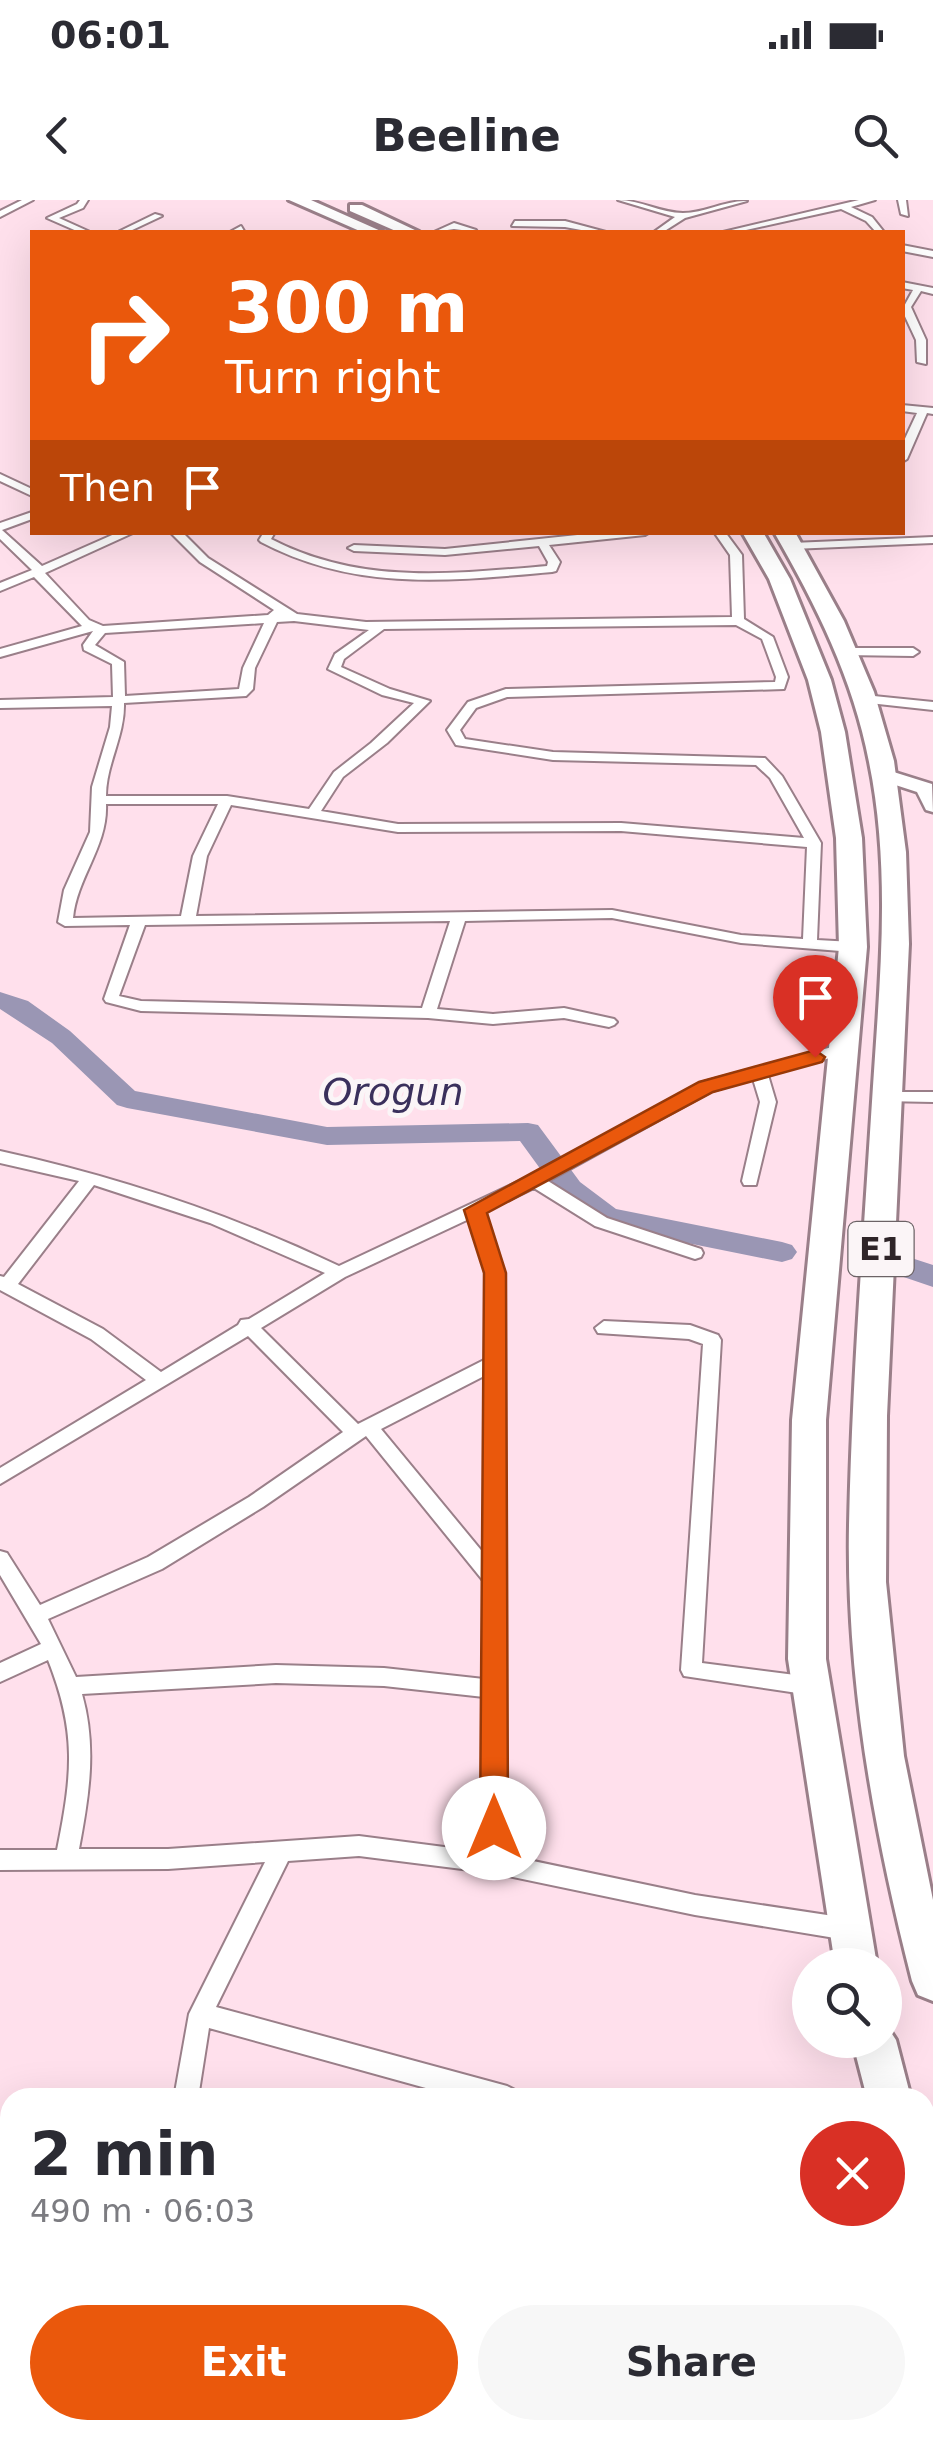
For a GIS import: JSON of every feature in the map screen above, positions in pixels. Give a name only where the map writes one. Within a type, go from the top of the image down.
[{"type":"highway","points":[[297,200],[369,230]]},
{"type":"highway","points":[[335,200],[406,230]]},
{"type":"highway","name":"E1","points":[[754,535],[808,638],[839,750],[854,887],[853,947],[809,1420],[807,1659],[852,1948]]},
{"type":"highway","name":"E1","points":[[788,539],[847,652],[864,699],[886,787],[896,868],[896,969],[868,1558],[877,1693],[916,1918],[933,1981]]},
{"type":"highway","points":[[879,2058],[886,2088]]},
{"type":"street","points":[[0,214],[30,200]]},
{"type":"street","points":[[81,230],[51,218],[80,206],[84,200]]},
{"type":"street","points":[[622,200],[682,216]]},
{"type":"street","points":[[661,230],[682,216],[742,200],[772,222]]},
{"type":"street","points":[[736,230],[871,200]]},
{"type":"street","points":[[902,200],[905,214]]},
{"type":"street","points":[[840,206],[868,219],[878,230]]},
{"type":"street","points":[[509,208],[517,228],[565,224],[593,230]]},
{"type":"street","points":[[126,230],[158,216]]},
{"type":"street","points":[[905,249],[933,254]]},
{"type":"street","points":[[905,286],[933,291]]},
{"type":"street","points":[[918,288],[906,307],[908,325],[927,362]]},
{"type":"street","points":[[905,453],[928,410]]},
{"type":"street","points":[[0,478],[30,492]]},
{"type":"street","points":[[30,516],[0,530],[40,571],[39,576],[97,628]]},
{"type":"street","points":[[0,587],[123,535]]},
{"type":"street","points":[[178,535],[274,614]]},
{"type":"street","points":[[268,535],[265,540],[301,558],[359,572],[402,576],[552,569],[554,562],[542,542]]},
{"type":"street","points":[[354,548],[429,552],[614,535]]},
{"type":"street","points":[[721,535],[736,555],[738,621]]},
{"type":"street","points":[[788,539],[933,540]]},
{"type":"street","points":[[0,704],[242,693],[274,614]]},
{"type":"street","points":[[0,653],[97,628],[274,614],[382,625],[594,626],[738,621],[767,637],[782,677],[780,686],[506,692],[472,704],[454,730],[461,742],[538,754],[760,762],[776,776],[814,843],[810,943]]},
{"type":"street","points":[[312,816],[328,783],[352,759],[376,746],[424,700],[386,692],[334,670],[339,657],[382,625]]},
{"type":"street","points":[[97,628],[88,645],[90,650],[118,662],[117,719],[98,782],[95,842],[70,891],[65,922],[612,914],[741,938],[853,947]]},
{"type":"street","points":[[847,652],[913,652]]},
{"type":"street","points":[[864,699],[933,706]]},
{"type":"street","points":[[886,787],[930,795]]},
{"type":"street","points":[[99,800],[227,800],[398,828],[621,827],[814,843]]},
{"type":"street","points":[[188,919],[200,856],[227,800]]},
{"type":"street","points":[[428,1014],[458,919]]},
{"type":"street","points":[[140,920],[112,999],[141,1006],[493,1019],[564,1012],[609,1022]]},
{"type":"street","points":[[0,1477],[247,1324],[340,1273],[541,1178],[706,1087],[843,1049]]},
{"type":"street","points":[[750,1182],[768,1102],[759,1072]]},
{"type":"street","points":[[888,1097],[933,1097]]},
{"type":"street","points":[[0,1157],[90,1179],[263,1235],[340,1273]]},
{"type":"street","points":[[541,1178],[600,1222],[694,1254]]},
{"type":"street","points":[[90,1179],[4,1283],[97,1334],[159,1380]]},
{"type":"street","points":[[475,1210],[495,1273],[494,1863]]},
{"type":"street","points":[[247,1324],[362,1430],[492,1578]]},
{"type":"street","points":[[604,1328],[690,1332],[707,1334],[712,1340],[691,1670],[811,1686]]},
{"type":"street","points":[[36,1615],[155,1563],[256,1502],[362,1430],[493,1363]]},
{"type":"street","points":[[0,1559],[36,1615],[72,1686],[82,1767],[66,1861]]},
{"type":"street","points":[[0,1672],[53,1648]]},
{"type":"street","points":[[72,1686],[276,1674],[384,1677],[493,1688]]},
{"type":"street","points":[[0,1860],[281,1853],[360,1846],[494,1863],[695,1905],[847,1929]]},
{"type":"street","points":[[188,2088],[200,2014],[281,1853]]},
{"type":"street","points":[[200,2014],[470,2088]]},
{"type":"waterway","name":"Orogun","points":[[0,1000],[19,1007],[61,1037],[127,1099],[327,1136],[528,1132],[570,1189],[608,1218],[782,1252]]},
{"type":"waterway","name":"Orogun","points":[[896,1264],[933,1276]]},
{"type":"route","points":[[494,1828],[495,1273],[475,1210],[706,1087],[815,1057]]}]
